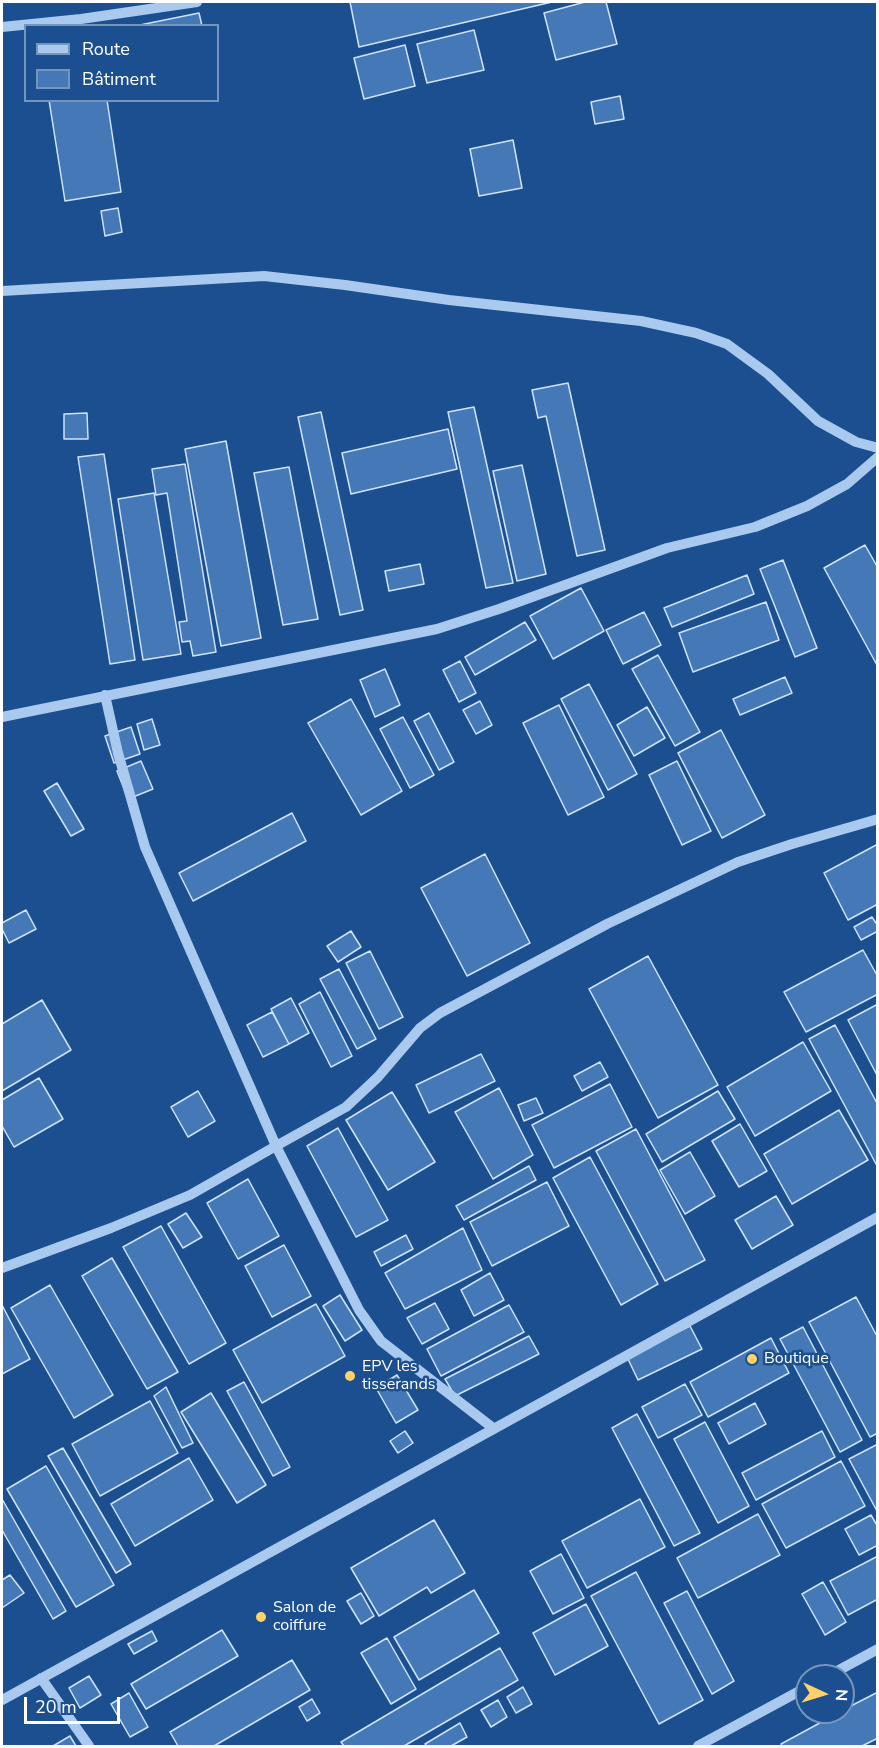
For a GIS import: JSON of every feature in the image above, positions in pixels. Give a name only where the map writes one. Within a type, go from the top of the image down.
[{"type":"street","points":[[32,24],[197,2]]},
{"type":"street","points":[[2,27],[24,25]]},
{"type":"street","points":[[2,291],[264,276],[449,300],[641,321],[696,333],[727,344],[768,374],[818,420],[856,442],[878,448]]},
{"type":"street","points":[[2,717],[437,629],[667,548],[764,523],[807,506],[846,484],[878,457]]},
{"type":"street","points":[[105,695],[118,753],[145,847],[276,1146],[359,1310],[381,1341],[493,1428]]},
{"type":"street","points":[[2,1268],[111,1228],[190,1195],[346,1107],[378,1077],[420,1028],[440,1013],[607,924],[738,862],[878,819]]},
{"type":"street","points":[[2,1700],[878,1217]]},
{"type":"street","points":[[850,1664],[878,1649]]},
{"type":"street","points":[[42,1678],[89,1746]]},
{"type":"street","points":[[698,1746],[795,1693]]},
{"type":"building","points":[[350,2],[552,2],[359,47]]},
{"type":"building","points":[[585,2],[606,2],[617,44],[556,60],[544,13]]},
{"type":"building","points":[[199,13],[202,24],[145,24]]},
{"type":"building","points":[[474,30],[484,70],[427,83],[417,44]]},
{"type":"building","points":[[405,45],[415,86],[364,99],[354,58]]},
{"type":"building","points":[[620,96],[624,119],[595,124],[591,102]]},
{"type":"building","points":[[49,102],[107,102],[121,192],[65,201]]},
{"type":"building","points":[[513,140],[522,188],[479,196],[470,149]]},
{"type":"building","points":[[118,208],[122,232],[105,236],[101,211]]},
{"type":"building","points":[[568,383],[605,550],[577,556],[546,416],[538,418],[532,390]]},
{"type":"building","points":[[474,407],[513,583],[486,588],[448,412]]},
{"type":"building","points":[[321,412],[363,610],[340,615],[298,417]]},
{"type":"building","points":[[87,413],[88,439],[64,439],[64,414]]},
{"type":"building","points":[[448,429],[457,469],[351,494],[342,453]]},
{"type":"building","points":[[226,441],[261,638],[221,646],[185,449]]},
{"type":"building","points":[[104,454],[135,660],[110,664],[78,457]]},
{"type":"building","points":[[185,464],[216,652],[193,656],[190,641],[182,642],[179,622],[187,621],[167,493],[156,495],[152,469]]},
{"type":"building","points":[[522,465],[546,574],[517,581],[493,471]]},
{"type":"building","points":[[289,467],[318,619],[283,625],[254,473]]},
{"type":"building","points":[[154,493],[181,654],[143,660],[118,499]]},
{"type":"building","points":[[865,545],[878,568],[878,667],[824,568]]},
{"type":"building","points":[[783,560],[817,648],[795,657],[760,569]]},
{"type":"building","points":[[420,564],[424,584],[389,591],[385,571]]},
{"type":"building","points":[[747,575],[754,594],[672,627],[664,608]]},
{"type":"building","points":[[581,588],[604,631],[553,659],[530,616]]},
{"type":"building","points":[[766,602],[779,640],[693,672],[679,633]]},
{"type":"building","points":[[644,612],[661,645],[623,664],[606,630]]},
{"type":"building","points":[[525,622],[536,640],[475,675],[465,657]]},
{"type":"building","points":[[658,655],[700,732],[675,746],[632,669]]},
{"type":"building","points":[[460,661],[476,693],[459,702],[443,670]]},
{"type":"building","points":[[385,669],[400,705],[375,717],[360,680]]},
{"type":"building","points":[[785,677],[792,693],[740,715],[733,699]]},
{"type":"building","points":[[589,684],[637,774],[608,790],[561,699]]},
{"type":"building","points":[[351,699],[402,791],[361,815],[308,723]]},
{"type":"building","points":[[480,701],[492,725],[476,734],[463,710]]},
{"type":"building","points":[[559,705],[604,797],[568,815],[523,723]]},
{"type":"building","points":[[647,707],[665,738],[634,756],[617,725]]},
{"type":"building","points":[[429,713],[454,762],[439,770],[414,721]]},
{"type":"building","points":[[403,717],[434,775],[410,788],[380,729]]},
{"type":"building","points":[[152,719],[160,745],[144,750],[137,724]]},
{"type":"building","points":[[131,727],[140,754],[114,763],[105,736]]},
{"type":"building","points":[[721,730],[765,815],[722,838],[678,753]]},
{"type":"building","points":[[141,761],[153,789],[128,799],[117,771]]},
{"type":"building","points":[[677,761],[711,831],[682,845],[649,775]]},
{"type":"building","points":[[57,783],[84,829],[71,836],[44,791]]},
{"type":"building","points":[[292,813],[306,841],[193,901],[179,873]]},
{"type":"building","points":[[878,844],[878,904],[848,920],[824,873]]},
{"type":"building","points":[[485,854],[530,943],[467,976],[421,888]]},
{"type":"building","points":[[26,910],[36,929],[9,943],[2,929],[2,923]]},
{"type":"building","points":[[872,917],[878,926],[878,931],[861,940],[854,927]]},
{"type":"building","points":[[351,931],[361,947],[338,962],[327,946]]},
{"type":"building","points":[[863,950],[878,977],[878,994],[806,1032],[784,992]]},
{"type":"building","points":[[370,951],[403,1017],[379,1029],[346,963]]},
{"type":"building","points":[[648,956],[718,1085],[658,1118],[589,989]]},
{"type":"building","points":[[339,969],[376,1039],[357,1049],[320,979]]},
{"type":"building","points":[[320,992],[352,1056],[331,1067],[299,1004]]},
{"type":"building","points":[[291,998],[309,1033],[289,1044],[271,1009]]},
{"type":"building","points":[[42,1000],[71,1050],[2,1091],[2,1024]]},
{"type":"building","points":[[878,1004],[878,1077],[848,1020]]},
{"type":"building","points":[[272,1012],[289,1044],[263,1057],[247,1025]]},
{"type":"building","points":[[835,1025],[878,1105],[878,1163],[876,1164],[809,1039]]},
{"type":"building","points":[[803,1042],[831,1091],[755,1136],[727,1087]]},
{"type":"building","points":[[481,1054],[495,1081],[429,1113],[416,1085]]},
{"type":"building","points":[[600,1062],[608,1077],[582,1091],[574,1076]]},
{"type":"building","points":[[39,1078],[63,1119],[14,1147],[2,1126],[2,1100]]},
{"type":"building","points":[[610,1084],[632,1127],[554,1168],[532,1125]]},
{"type":"building","points":[[499,1088],[533,1155],[493,1179],[455,1112]]},
{"type":"building","points":[[198,1091],[215,1121],[188,1137],[171,1107]]},
{"type":"building","points":[[718,1091],[735,1119],[662,1162],[646,1134]]},
{"type":"building","points":[[392,1092],[435,1162],[388,1190],[346,1120]]},
{"type":"building","points":[[536,1098],[543,1113],[524,1121],[518,1105]]},
{"type":"building","points":[[839,1110],[868,1160],[792,1204],[764,1154]]},
{"type":"building","points":[[740,1124],[767,1171],[739,1187],[712,1141]]},
{"type":"building","points":[[338,1128],[388,1220],[356,1237],[307,1146]]},
{"type":"building","points":[[636,1129],[705,1260],[665,1281],[596,1151]]},
{"type":"building","points":[[690,1152],[715,1196],[685,1214],[660,1170]]},
{"type":"building","points":[[590,1157],[658,1284],[621,1305],[553,1178]]},
{"type":"building","points":[[529,1166],[536,1180],[464,1220],[456,1206]]},
{"type":"building","points":[[248,1179],[279,1236],[238,1259],[207,1203]]},
{"type":"building","points":[[547,1182],[569,1226],[492,1266],[470,1222]]},
{"type":"building","points":[[776,1196],[793,1225],[752,1249],[735,1220]]},
{"type":"building","points":[[186,1213],[202,1237],[183,1248],[168,1224]]},
{"type":"building","points":[[161,1226],[226,1343],[189,1364],[123,1247]]},
{"type":"building","points":[[463,1228],[482,1270],[405,1309],[385,1273]]},
{"type":"building","points":[[406,1235],[413,1249],[381,1266],[374,1252]]},
{"type":"building","points":[[284,1245],[311,1296],[272,1317],[245,1266]]},
{"type":"building","points":[[112,1258],[178,1372],[147,1389],[82,1276]]},
{"type":"building","points":[[490,1273],[504,1300],[474,1316],[461,1290]]},
{"type":"building","points":[[50,1285],[113,1395],[74,1418],[11,1308]]},
{"type":"building","points":[[340,1295],[362,1330],[345,1341],[323,1306]]},
{"type":"building","points":[[856,1297],[878,1338],[878,1433],[870,1437],[809,1322]]},
{"type":"building","points":[[435,1303],[449,1329],[422,1344],[407,1318]]},
{"type":"building","points":[[316,1304],[345,1356],[262,1403],[233,1350]]},
{"type":"building","points":[[2,1305],[30,1359],[2,1374]]},
{"type":"building","points":[[509,1305],[524,1332],[441,1376],[427,1349]]},
{"type":"building","points":[[690,1326],[702,1349],[638,1380],[627,1357]]},
{"type":"building","points":[[803,1327],[862,1440],[840,1452],[780,1339]]},
{"type":"building","points":[[529,1336],[539,1354],[455,1396],[445,1379]]},
{"type":"building","points":[[771,1338],[789,1373],[708,1417],[690,1382]]},
{"type":"building","points":[[397,1375],[418,1410],[396,1423],[376,1388]]},
{"type":"building","points":[[244,1382],[290,1467],[273,1476],[227,1391]]},
{"type":"building","points":[[685,1384],[702,1415],[658,1438],[642,1407]]},
{"type":"building","points":[[166,1387],[193,1443],[182,1448],[154,1396]]},
{"type":"building","points":[[211,1393],[266,1485],[237,1503],[181,1412]]},
{"type":"building","points":[[150,1401],[178,1453],[100,1496],[72,1444]]},
{"type":"building","points":[[755,1403],[766,1424],[729,1444],[718,1423]]},
{"type":"building","points":[[637,1414],[700,1533],[674,1546],[612,1428]]},
{"type":"building","points":[[705,1422],[749,1506],[718,1523],[674,1439]]},
{"type":"building","points":[[405,1431],[413,1443],[398,1453],[390,1441]]},
{"type":"building","points":[[822,1431],[835,1457],[756,1500],[742,1473]]},
{"type":"building","points":[[878,1444],[878,1513],[849,1459]]},
{"type":"building","points":[[63,1448],[131,1564],[116,1573],[48,1456]]},
{"type":"building","points":[[189,1458],[213,1500],[135,1546],[111,1504]]},
{"type":"building","points":[[841,1461],[865,1506],[786,1548],[762,1504]]},
{"type":"building","points":[[46,1466],[114,1585],[76,1607],[7,1489]]},
{"type":"building","points":[[2,1499],[66,1611],[53,1619],[2,1530]]},
{"type":"building","points":[[640,1499],[665,1547],[587,1588],[562,1541]]},
{"type":"building","points":[[758,1514],[780,1555],[698,1598],[677,1558]]},
{"type":"building","points":[[871,1515],[878,1527],[878,1545],[859,1555],[845,1529]]},
{"type":"building","points":[[434,1520],[465,1573],[431,1593],[427,1587],[379,1616],[351,1568]]},
{"type":"building","points":[[561,1554],[584,1598],[553,1614],[530,1571]]},
{"type":"building","points":[[878,1556],[878,1599],[848,1615],[830,1581]]},
{"type":"building","points":[[636,1572],[703,1700],[659,1724],[591,1596]]},
{"type":"building","points":[[10,1575],[24,1593],[2,1608],[2,1580]]},
{"type":"building","points":[[823,1582],[846,1622],[825,1635],[802,1594]]},
{"type":"building","points":[[474,1590],[499,1633],[419,1680],[394,1637]]},
{"type":"building","points":[[687,1591],[734,1681],[712,1694],[664,1603]]},
{"type":"building","points":[[361,1593],[374,1616],[361,1624],[347,1601]]},
{"type":"building","points":[[586,1604],[608,1646],[555,1675],[533,1633]]},
{"type":"building","points":[[222,1630],[238,1656],[146,1709],[131,1684]]},
{"type":"building","points":[[152,1631],[157,1641],[134,1654],[128,1644]]},
{"type":"building","points":[[387,1638],[416,1689],[391,1704],[361,1653]]},
{"type":"building","points":[[500,1648],[518,1680],[404,1746],[344,1746],[341,1742]]},
{"type":"building","points":[[292,1660],[310,1690],[214,1746],[178,1746],[170,1732]]},
{"type":"building","points":[[89,1676],[101,1695],[80,1708],[69,1688]]},
{"type":"building","points":[[523,1687],[532,1704],[516,1713],[507,1697]]},
{"type":"building","points":[[878,1692],[878,1738],[862,1746],[782,1746],[781,1744],[818,1724],[855,1724],[855,1704]]},
{"type":"building","points":[[129,1693],[148,1727],[130,1737],[111,1704]]},
{"type":"building","points":[[312,1699],[320,1713],[307,1721],[299,1707]]},
{"type":"building","points":[[498,1700],[507,1717],[491,1727],[481,1710]]},
{"type":"building","points":[[460,1723],[467,1737],[451,1746],[427,1746],[425,1744]]},
{"type":"building","points":[[70,1736],[76,1746],[53,1746]]},
{"type":"place","name":"Boutique","points":[[752,1359]]},
{"type":"place","name":"EPV les tisserands","points":[[350,1376]]},
{"type":"place","name":"Salon de coiffure","points":[[261,1617]]}]
